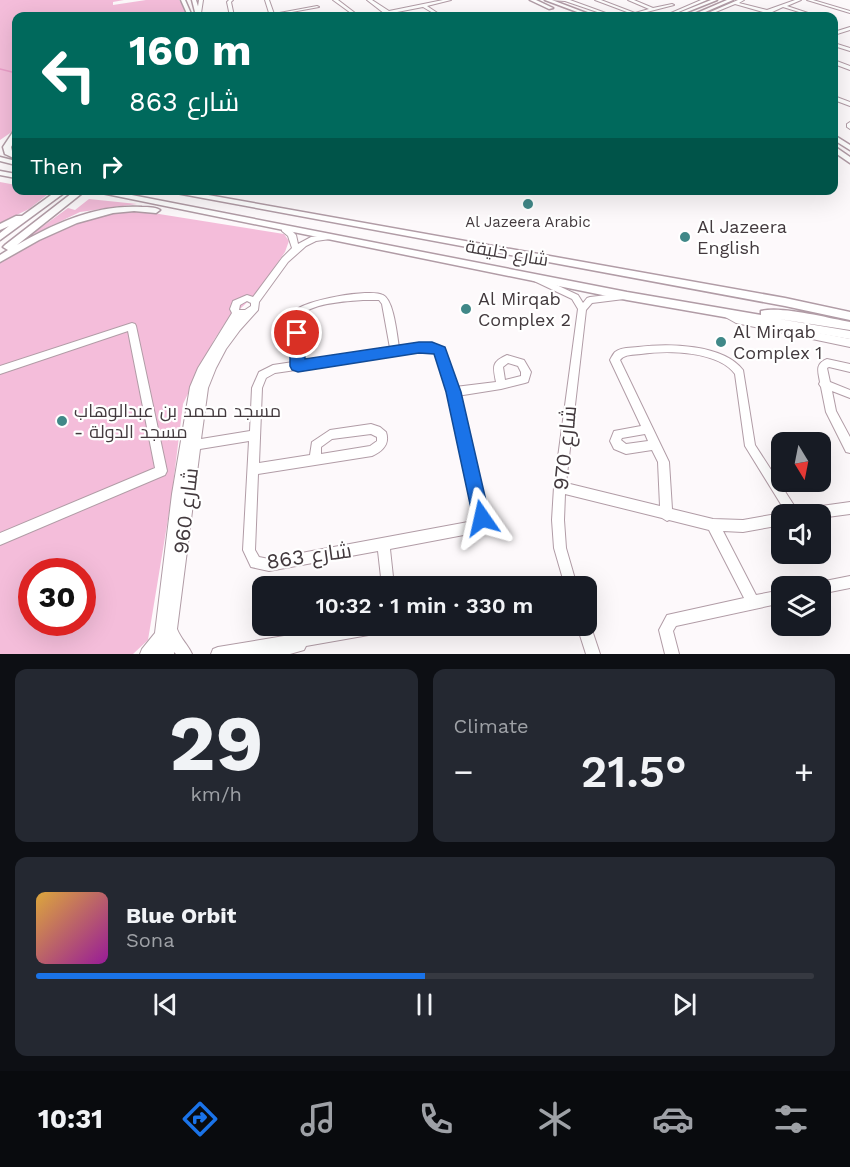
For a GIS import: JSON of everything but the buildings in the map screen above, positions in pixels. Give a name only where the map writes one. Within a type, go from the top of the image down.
[{"type":"main road","points":[[532,0],[563,12]]},
{"type":"main road","points":[[547,0],[580,12]]},
{"type":"main road","points":[[687,7],[705,8],[708,2],[733,2]]},
{"type":"main road","points":[[557,10],[565,12]]},
{"type":"main road","points":[[12,139],[7,147],[8,152],[12,154]]},
{"type":"main road","points":[[838,151],[850,161]]},
{"type":"main road","points":[[0,226],[20,218],[58,195]]},
{"type":"main road","points":[[0,237],[58,195]]},
{"type":"main road","points":[[0,252],[75,195]]},
{"type":"main road","name":"شارع خليفة","points":[[114,195],[627,296],[850,335]]},
{"type":"main road","name":"شارع خليفة","points":[[189,195],[786,302],[850,316]]},
{"type":"main road","points":[[207,195],[230,203]]},
{"type":"main road","points":[[0,259],[60,225],[106,211],[139,209],[217,217]]},
{"type":"main road","points":[[786,302],[850,310]]},
{"type":"main road","points":[[723,312],[784,315],[850,326]]},
{"type":"street","points":[[337,0],[352,12]]},
{"type":"street","points":[[369,0],[387,12]]},
{"type":"street","points":[[396,12],[449,0]]},
{"type":"street","points":[[552,0],[565,0],[600,12]]},
{"type":"street","points":[[565,0],[562,3],[571,9]]},
{"type":"street","points":[[597,0],[633,12]]},
{"type":"street","points":[[630,0],[654,10]]},
{"type":"street","points":[[662,0],[672,5],[687,7],[708,2]]},
{"type":"street","points":[[713,12],[742,0]]},
{"type":"street","points":[[733,2],[768,12],[799,0]]},
{"type":"street","points":[[811,0],[850,11]]},
{"type":"street","points":[[282,12],[310,4],[312,1]]},
{"type":"street","points":[[423,5],[434,12]]},
{"type":"street","points":[[646,12],[672,5]]},
{"type":"street","points":[[783,6],[802,12]]},
{"type":"street","points":[[291,12],[317,8]]},
{"type":"street","points":[[285,229],[292,235],[295,247],[306,240],[327,237]]},
{"type":"street","name":"شارع 960","points":[[159,654],[166,631],[206,379],[232,336],[295,247]]},
{"type":"street","points":[[535,278],[575,297],[582,309],[587,301],[597,298],[627,296]]},
{"type":"street","points":[[566,293],[597,298]]},
{"type":"street","points":[[298,366],[298,312],[312,304],[370,296],[381,297],[386,303],[395,351]]},
{"type":"street","points":[[247,298],[254,306],[244,314],[237,312],[234,307],[237,302],[247,298]]},
{"type":"street","name":"شارع 970","points":[[568,576],[560,548],[560,487],[582,309]]},
{"type":"street","name":"شارع 960","points":[[167,654],[166,631],[178,494],[195,387],[201,370],[237,312]]},
{"type":"street","name":"شارع خليفة","points":[[723,312],[736,320],[850,343]]},
{"type":"street","points":[[0,370],[132,326],[161,471],[0,539]]},
{"type":"street","name":"شارع 863","points":[[426,347],[440,351],[453,392],[481,512],[480,522],[469,528],[383,545],[269,565],[255,563],[249,550],[257,388],[260,378],[273,369],[395,351],[426,347]]},
{"type":"street","points":[[667,515],[663,462],[616,365],[615,360],[618,355],[674,348],[733,363],[740,373],[752,452],[786,504]]},
{"type":"street","points":[[849,444],[831,412],[822,367],[824,364],[833,363],[850,368]]},
{"type":"street","points":[[824,384],[850,394]]},
{"type":"street","points":[[453,392],[501,385]]},
{"type":"street","points":[[254,470],[372,451],[382,443],[382,435],[371,429],[330,435],[316,445],[315,459]]},
{"type":"street","points":[[648,429],[618,434],[615,441],[618,446],[626,449],[656,445]]},
{"type":"street","points":[[194,445],[254,435]]},
{"type":"street","points":[[560,487],[713,525],[743,526],[771,521]]},
{"type":"street","points":[[831,511],[850,508]]},
{"type":"street","points":[[713,525],[753,602]]},
{"type":"street","points":[[383,545],[387,576]]},
{"type":"street","points":[[831,586],[850,582]]},
{"type":"street","points":[[672,654],[666,630],[672,620],[771,598]]},
{"type":"street","points":[[147,654],[166,631],[185,654]]},
{"type":"street","points":[[219,654],[327,636]]},
{"type":"street","points":[[587,636],[593,654]]},
{"type":"street","points":[[260,654],[300,645],[306,640]]},
{"type":"shaded area","points":[[0,0],[124,0],[113,2],[113,5],[146,0],[179,0],[184,4],[185,12],[12,12],[12,132],[0,140]]},
{"type":"shaded area","points":[[0,182],[12,184],[12,195],[47,195],[29,209],[0,223]]},
{"type":"shaded area","points":[[89,199],[137,204],[80,212],[28,237],[68,208],[75,210]]},
{"type":"shaded area","points":[[134,210],[284,234],[289,241],[285,252],[256,294],[226,322],[214,340],[183,404],[171,501],[148,640],[133,654],[0,654],[0,261],[67,224],[101,214]]},
{"type":"waterway","points":[[0,69],[12,72]]},
{"type":"place","name":"Al Jazeera Arabic","points":[[528,204]]},
{"type":"place","name":"Al Jazeera English","points":[[685,237]]},
{"type":"place","name":"Al Mirqab Complex 2","points":[[466,309]]},
{"type":"place","name":"Al Mirqab Complex 1","points":[[721,342]]},
{"type":"place","name":"مسجد محمد بن عبدالوهاب - مسجد الدولة","points":[[62,421]]},
{"type":"route","points":[[297,333],[298,366],[419,347],[432,347],[440,351],[453,392],[482,518]]}]
